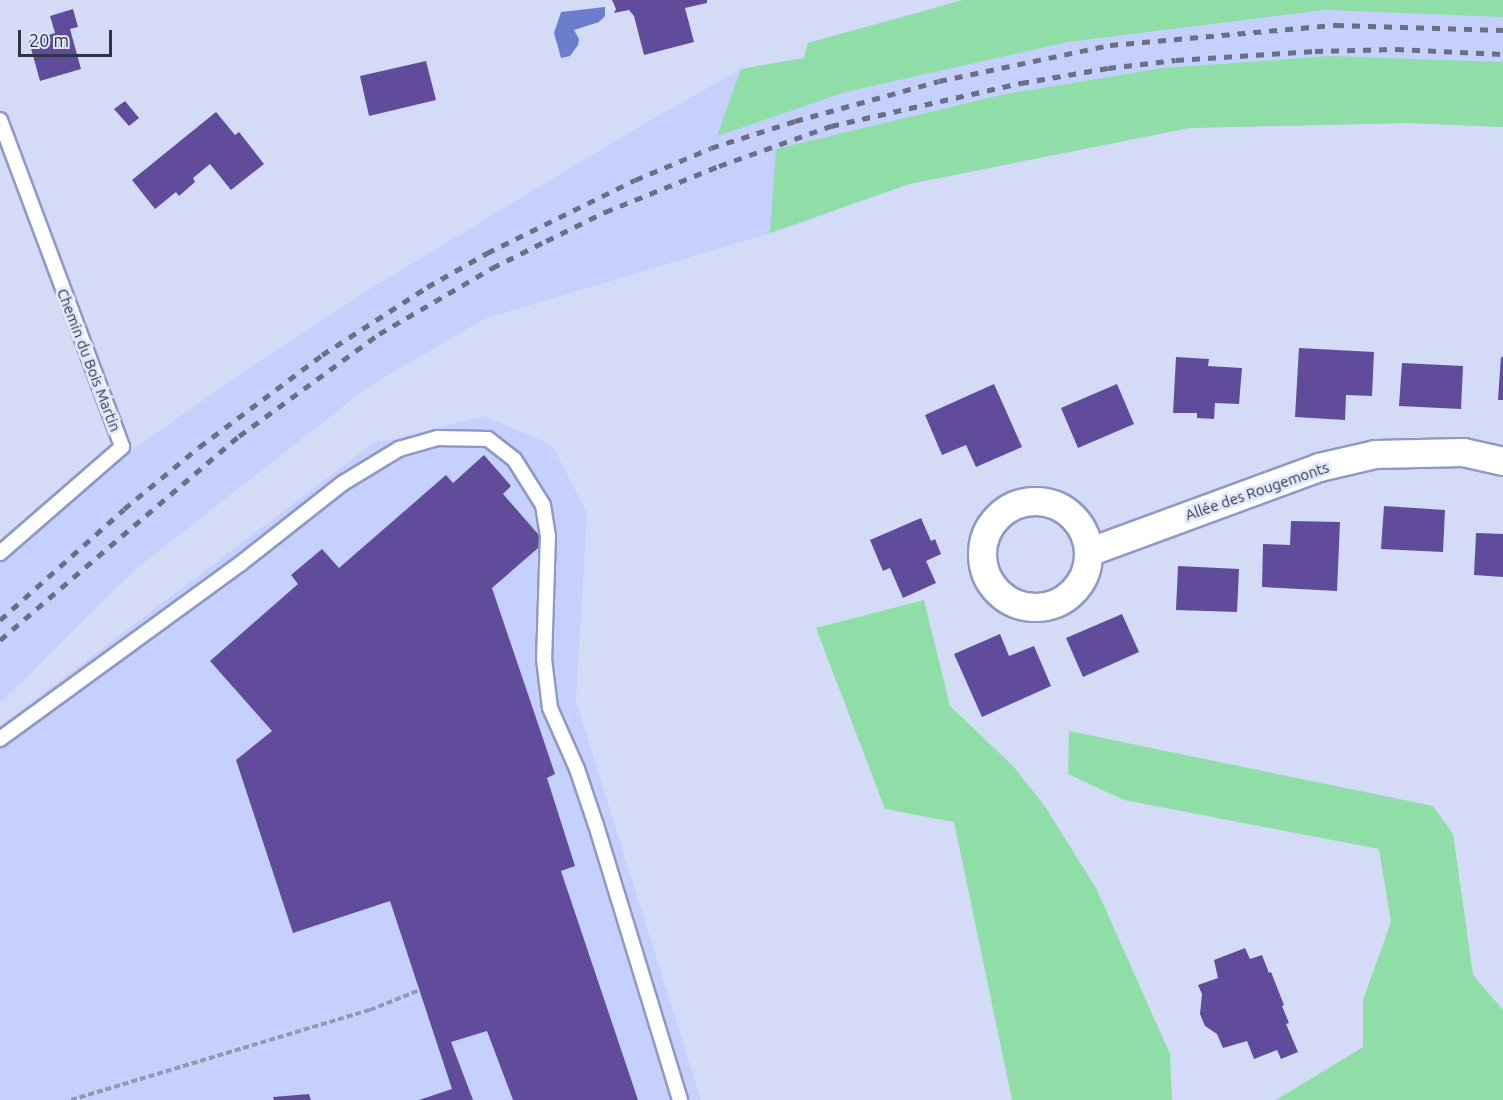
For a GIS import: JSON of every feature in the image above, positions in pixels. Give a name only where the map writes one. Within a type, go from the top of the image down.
[{"type":"street","name":"Allée des Rougemonts","points":[[1088,552],[1319,467],[1375,454],[1463,452],[1503,461]]},
{"type":"lane","name":"Chemin du Bois Martin","points":[[0,120],[122,447],[0,553]]},
{"type":"lane","points":[[0,739],[240,564],[343,483],[399,449],[437,438],[488,439],[514,459],[543,505],[548,535],[544,659],[550,708],[578,769],[680,1100]]},
{"type":"path","points":[[71,1100],[370,1010],[420,990]]},
{"type":"shaded area","points":[[963,0],[1503,0],[1503,127],[1408,123],[1189,128],[909,184],[784,229],[484,319],[368,387],[137,568],[0,703],[0,557],[135,448],[246,370],[368,290],[637,128],[741,69],[804,58],[808,43]]},
{"type":"shaded area","points":[[484,416],[552,445],[587,513],[576,701],[701,1100],[0,1100],[0,726],[372,444]]},
{"type":"green space","points":[[963,0],[1503,0],[1503,17],[1325,10],[1068,42],[846,92],[717,136],[741,69],[804,58],[808,43]]},
{"type":"green space","points":[[1330,56],[1503,62],[1503,127],[1408,123],[1189,128],[909,184],[770,233],[776,149],[1005,94],[1163,68]]},
{"type":"green space","points":[[924,600],[950,706],[1013,766],[1044,805],[1096,888],[1170,1054],[1172,1100],[1012,1100],[954,822],[885,809],[816,628]]},
{"type":"green space","points":[[1069,731],[1433,806],[1453,834],[1473,975],[1503,1010],[1503,1100],[1276,1100],[1363,1047],[1363,1000],[1391,922],[1379,849],[1124,800],[1068,774]]},
{"type":"water","points":[[605,7],[605,16],[599,22],[574,30],[579,39],[578,45],[570,56],[561,58],[554,33],[561,12]]},
{"type":"building","points":[[612,0],[707,0],[707,3],[685,8],[694,42],[644,55],[634,16],[629,10],[614,13],[616,9]]},
{"type":"building","points":[[73,9],[78,27],[70,29],[81,69],[40,81],[29,41],[55,33],[50,16]]},
{"type":"building","points":[[426,61],[436,100],[369,116],[360,76]]},
{"type":"building","points":[[125,101],[139,118],[129,126],[114,109]]},
{"type":"building","points":[[216,112],[235,135],[239,132],[264,164],[231,190],[210,164],[193,178],[195,182],[179,196],[176,192],[155,209],[132,180]]},
{"type":"building","points":[[1299,348],[1374,352],[1372,396],[1346,395],[1345,420],[1295,417]]},
{"type":"building","points":[[1176,357],[1209,359],[1208,366],[1242,368],[1239,404],[1215,403],[1214,419],[1197,418],[1197,413],[1173,413]]},
{"type":"building","points":[[1501,357],[1503,357],[1503,400],[1498,400]]},
{"type":"building","points":[[1402,363],[1463,366],[1461,409],[1399,406]]},
{"type":"building","points":[[994,384],[1022,447],[976,467],[966,445],[942,455],[925,415]]},
{"type":"building","points":[[1117,384],[1134,424],[1078,448],[1061,408]]},
{"type":"building","points":[[484,455],[511,486],[503,494],[545,542],[492,588],[555,774],[547,778],[575,866],[561,871],[638,1100],[513,1100],[487,1031],[451,1042],[473,1100],[419,1100],[452,1089],[390,901],[293,933],[236,760],[272,731],[210,661],[298,584],[291,575],[322,549],[339,568],[446,475],[453,483]]},
{"type":"building","points":[[1384,506],[1445,510],[1443,552],[1381,549]]},
{"type":"building","points":[[921,518],[931,541],[935,539],[941,554],[926,561],[936,583],[903,598],[890,568],[883,571],[870,540]]},
{"type":"building","points":[[1291,521],[1340,522],[1337,591],[1262,587],[1263,544],[1290,545]]},
{"type":"building","points":[[1476,533],[1503,534],[1503,577],[1474,575]]},
{"type":"building","points":[[1178,566],[1239,569],[1237,612],[1176,610]]},
{"type":"building","points":[[1122,614],[1139,652],[1083,677],[1066,638]]},
{"type":"building","points":[[1000,634],[1009,656],[1034,646],[1051,686],[982,717],[954,654]]},
{"type":"building","points":[[1245,948],[1250,959],[1262,955],[1269,973],[1271,972],[1284,1005],[1282,1006],[1289,1023],[1286,1024],[1298,1052],[1281,1059],[1277,1050],[1254,1059],[1247,1041],[1223,1048],[1217,1034],[1205,1026],[1200,1014],[1202,994],[1198,985],[1218,978],[1214,960]]},
{"type":"building","points":[[309,1094],[311,1100],[274,1100],[273,1097]]},
{"type":"railway","points":[[0,620],[124,509],[199,447],[322,355],[427,287],[487,253],[635,180],[711,148],[795,121],[939,81],[1110,45],[1336,25],[1503,30]]},
{"type":"railway","points":[[0,640],[239,436],[379,334],[492,268],[546,241],[605,212],[719,166],[831,126],[1021,83],[1108,68],[1176,60],[1315,51],[1396,49],[1503,54]]}]
